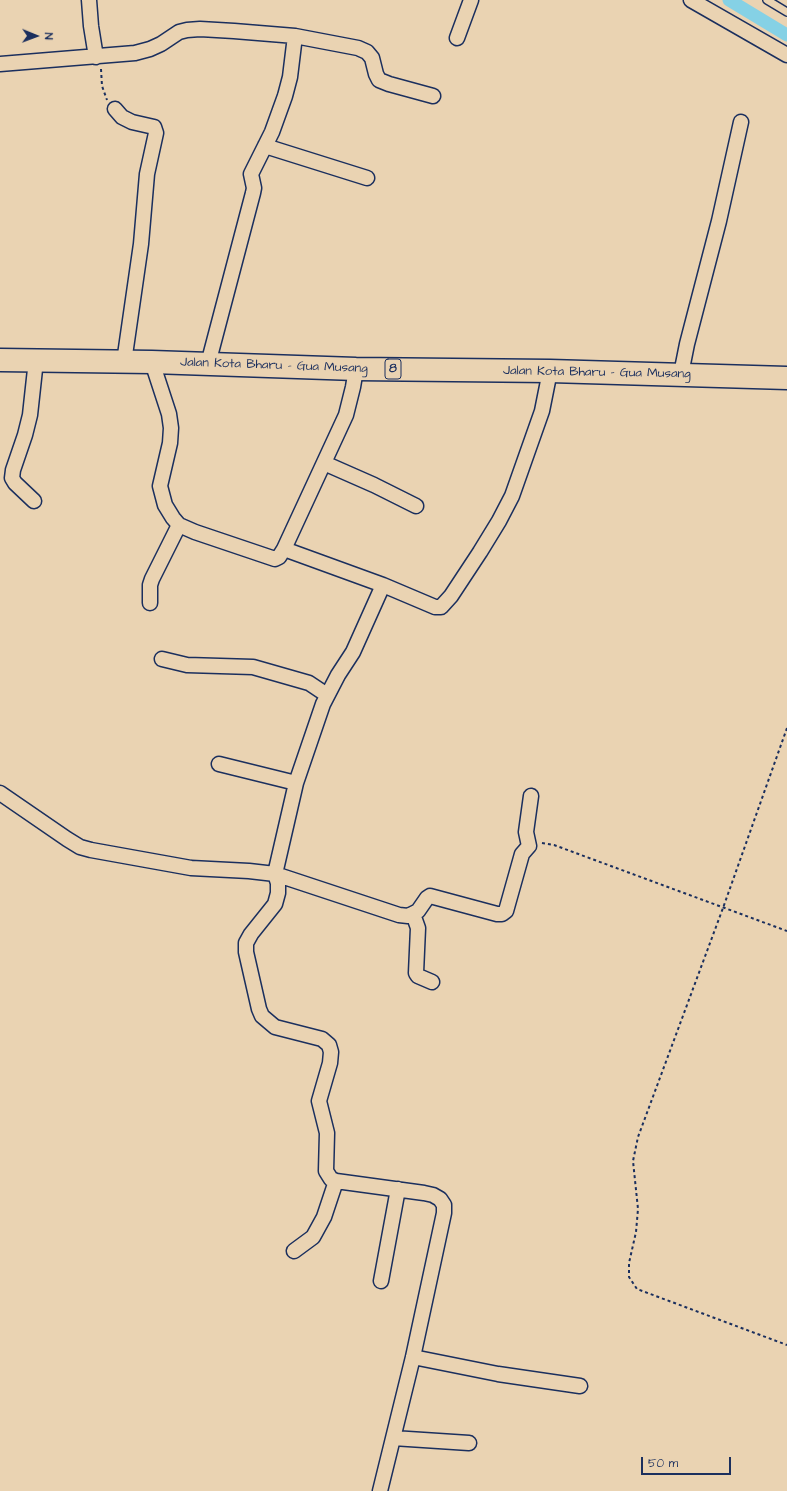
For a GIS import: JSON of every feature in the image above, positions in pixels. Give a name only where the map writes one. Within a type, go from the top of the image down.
[{"type":"main road","name":"Jalan Kota Bharu – Gua Musang","points":[[0,360],[152,362],[356,369],[550,371],[787,378]]},
{"type":"street","points":[[89,0],[96,57]]},
{"type":"street","points":[[457,38],[471,0]]},
{"type":"street","points":[[691,0],[787,55]]},
{"type":"street","points":[[0,64],[135,53],[150,49],[161,44],[179,32],[187,30],[200,29],[234,31],[295,36],[358,48],[367,52],[372,58],[376,74],[380,80],[389,84],[433,96]]},
{"type":"street","points":[[208,364],[253,193],[254,188],[251,174],[272,132],[285,96],[290,76],[295,36]]},
{"type":"street","points":[[114,109],[132,122],[154,127],[156,133],[147,174],[141,244],[124,362]]},
{"type":"street","points":[[681,374],[687,344],[719,221],[741,122]]},
{"type":"street","points":[[265,146],[367,178]]},
{"type":"street","points":[[34,501],[15,484],[12,478],[13,470],[30,415],[36,360]]},
{"type":"street","points":[[152,362],[169,414],[171,428],[170,443],[160,486],[161,495],[165,505],[179,525],[275,559],[279,557],[284,549],[346,414],[356,369]]},
{"type":"street","points":[[284,549],[383,585],[435,607],[441,607],[451,596],[480,552],[512,496],[542,411],[550,371]]},
{"type":"street","points":[[324,463],[374,485],[416,506]]},
{"type":"street","points":[[150,603],[150,585],[152,579],[179,525]]},
{"type":"street","points":[[380,1491],[413,1358],[444,1213],[444,1205],[440,1199],[424,1193],[330,1179],[326,1170],[327,1133],[319,1102],[330,1062],[331,1052],[329,1045],[322,1039],[275,1027],[262,1016],[259,1009],[246,952],[246,943],[251,934],[275,904],[278,894],[278,883],[275,874],[296,783],[327,695],[353,652],[383,585]]},
{"type":"street","points":[[162,659],[187,665],[252,667],[309,683],[327,695]]},
{"type":"street","points":[[220,764],[296,783]]},
{"type":"street","points":[[0,793],[80,847],[191,868],[275,874],[400,915],[408,916],[418,911],[430,896],[496,914],[502,914],[506,911],[522,854],[528,846],[526,832],[531,796]]},
{"type":"street","points":[[413,914],[418,928],[416,973],[418,976],[432,982]]},
{"type":"street","points":[[294,1251],[313,1238],[324,1217],[336,1181]]},
{"type":"street","points":[[381,1281],[398,1189]]},
{"type":"street","points":[[413,1358],[498,1374],[580,1386]]},
{"type":"street","points":[[394,1438],[469,1443]]},
{"type":"lane","points":[[767,0],[787,12]]},
{"type":"path","points":[[96,57],[101,68],[104,93],[114,109]]},
{"type":"path","points":[[787,728],[723,908],[638,1137],[633,1161],[638,1209],[636,1232],[629,1263],[629,1277],[636,1289],[787,1345]]},
{"type":"path","points":[[528,846],[535,842],[554,845],[787,931]]},
{"type":"waterway","points":[[729,0],[787,35]]}]
